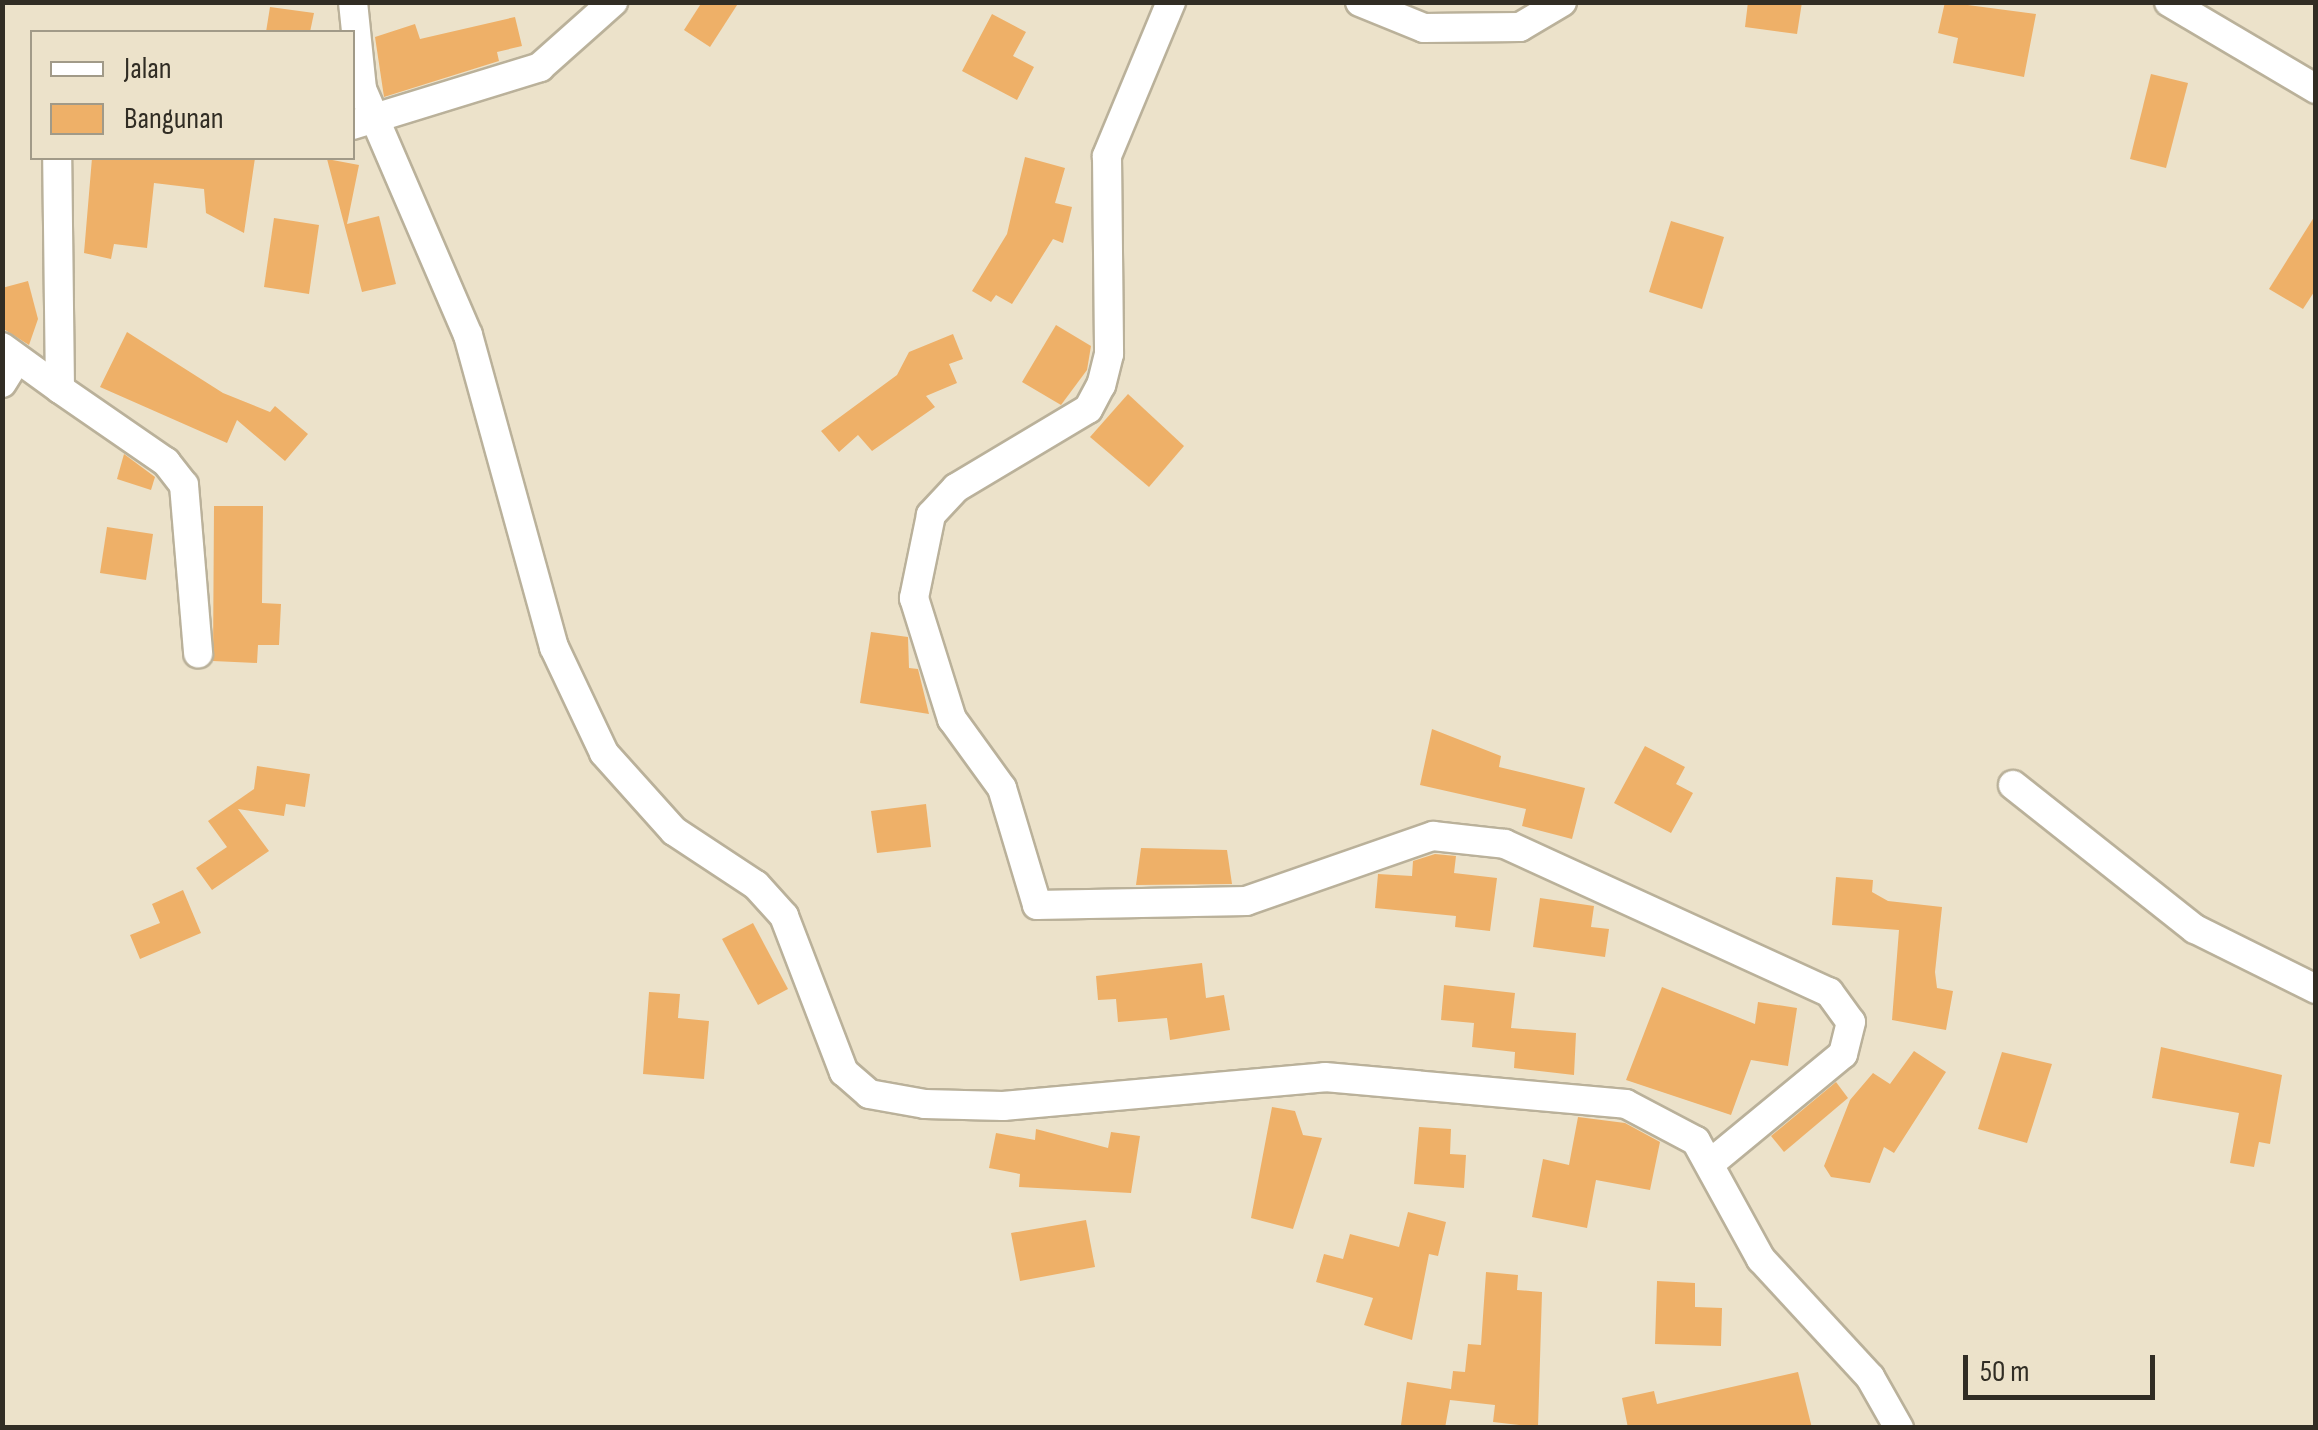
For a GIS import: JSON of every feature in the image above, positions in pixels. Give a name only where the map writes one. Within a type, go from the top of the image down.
[{"type":"street","points":[[353,2],[364,122],[468,334],[554,648],[604,754],[674,830],[756,885],[784,916],[824,1034],[869,1094],[1003,1106],[1325,1077],[1457,1082],[1626,1104],[1696,1141],[1712,1161],[1761,1259],[1870,1376],[1900,1428]]},
{"type":"street","points":[[364,122],[540,67],[613,2]]},
{"type":"street","points":[[1171,2],[1107,156],[1110,354],[1101,385],[1088,409],[956,488],[931,516],[914,598],[952,720],[1002,788],[1038,906],[1246,901],[1433,836],[1505,844],[1829,992],[1850,1022],[1843,1054],[1712,1161]]},
{"type":"street","points":[[1360,2],[1443,28],[1520,27],[1562,2]]},
{"type":"street","points":[[2169,2],[2316,89]]},
{"type":"street","points":[[57,160],[60,390]]},
{"type":"street","points":[[7,363],[60,390],[184,485],[198,653]]},
{"type":"street","points":[[2013,785],[2195,929],[2316,989]]},
{"type":"building","points":[[702,2],[739,2],[710,47],[684,30]]},
{"type":"building","points":[[1748,2],[1802,2],[1797,34],[1745,27]]},
{"type":"building","points":[[1945,2],[2036,14],[2024,77],[1953,63],[1958,38],[1938,33]]},
{"type":"building","points":[[270,7],[314,13],[310,30],[266,30]]},
{"type":"building","points":[[992,14],[1026,32],[1013,56],[1034,67],[1017,100],[962,71]]},
{"type":"building","points":[[515,17],[522,46],[497,52],[499,61],[384,97],[375,37],[415,24],[420,39]]},
{"type":"building","points":[[2151,74],[2188,83],[2166,168],[2130,159]]},
{"type":"building","points":[[1025,157],[1065,168],[1055,203],[1072,207],[1063,243],[1053,239],[1012,304],[996,295],[991,302],[972,291],[1007,234]]},
{"type":"building","points":[[92,160],[255,160],[244,233],[206,213],[204,189],[154,183],[147,248],[114,244],[111,259],[84,253]]},
{"type":"building","points":[[327,160],[359,165],[347,224],[379,216],[396,284],[362,292]]},
{"type":"building","points":[[2316,214],[2316,289],[2303,309],[2269,289]]},
{"type":"building","points":[[274,218],[319,225],[309,294],[264,287]]},
{"type":"building","points":[[1671,221],[1724,237],[1702,309],[1649,292]]},
{"type":"building","points":[[28,281],[38,319],[29,345],[2,328],[2,288]]},
{"type":"building","points":[[1056,325],[1091,346],[1087,370],[1061,405],[1022,382]]},
{"type":"building","points":[[127,332],[223,393],[270,412],[275,406],[308,434],[285,461],[237,420],[227,443],[100,387]]},
{"type":"building","points":[[953,334],[963,359],[949,364],[957,383],[926,396],[935,407],[872,451],[858,435],[839,452],[821,431],[897,375],[909,352]]},
{"type":"building","points":[[1128,394],[1184,446],[1149,487],[1090,437]]},
{"type":"building","points":[[124,454],[155,477],[151,490],[117,479]]},
{"type":"building","points":[[214,506],[263,506],[262,603],[281,604],[279,645],[258,645],[257,663],[213,661]]},
{"type":"building","points":[[107,527],[153,534],[146,580],[100,573]]},
{"type":"building","points":[[871,632],[908,637],[909,668],[918,669],[929,714],[860,703]]},
{"type":"building","points":[[1432,729],[1501,756],[1499,767],[1585,788],[1572,839],[1522,826],[1526,809],[1420,785]]},
{"type":"building","points":[[1645,746],[1685,767],[1676,784],[1693,793],[1671,833],[1614,803]]},
{"type":"building","points":[[257,766],[310,774],[305,807],[286,804],[284,816],[238,809],[269,851],[212,890],[196,868],[227,847],[208,821],[254,789]]},
{"type":"building","points":[[926,804],[931,847],[877,853],[871,811]]},
{"type":"building","points":[[1141,848],[1227,850],[1232,884],[1136,885]]},
{"type":"building","points":[[1435,854],[1456,856],[1454,873],[1497,878],[1490,931],[1455,927],[1456,916],[1375,908],[1378,874],[1412,876],[1413,861]]},
{"type":"building","points":[[1836,877],[1873,880],[1872,892],[1888,901],[1942,907],[1935,972],[1937,988],[1953,991],[1946,1030],[1892,1020],[1899,930],[1832,925]]},
{"type":"building","points":[[183,890],[201,933],[140,959],[130,935],[160,923],[152,904]]},
{"type":"building","points":[[1540,898],[1594,906],[1591,927],[1609,929],[1605,957],[1533,947]]},
{"type":"building","points":[[753,923],[788,989],[758,1005],[722,939]]},
{"type":"building","points":[[1202,963],[1206,998],[1224,995],[1230,1030],[1170,1040],[1167,1018],[1118,1022],[1116,999],[1098,1000],[1096,976]]},
{"type":"building","points":[[1444,985],[1515,993],[1511,1028],[1576,1033],[1574,1075],[1514,1068],[1515,1052],[1472,1047],[1474,1023],[1441,1020]]},
{"type":"building","points":[[1662,987],[1755,1024],[1758,1002],[1797,1008],[1788,1066],[1751,1060],[1731,1115],[1626,1080]]},
{"type":"building","points":[[649,992],[680,994],[678,1018],[709,1021],[704,1079],[643,1074]]},
{"type":"building","points":[[2161,1047],[2282,1075],[2270,1144],[2259,1142],[2254,1167],[2230,1163],[2239,1113],[2152,1098]]},
{"type":"building","points":[[1914,1051],[1946,1072],[1894,1153],[1884,1147],[1870,1183],[1831,1177],[1824,1166],[1850,1100],[1873,1073],[1890,1084]]},
{"type":"building","points":[[2002,1052],[2052,1064],[2027,1143],[1978,1129]]},
{"type":"building","points":[[1836,1082],[1848,1098],[1784,1152],[1771,1136]]},
{"type":"building","points":[[1272,1107],[1295,1111],[1303,1135],[1322,1138],[1293,1229],[1251,1218]]},
{"type":"building","points":[[1578,1117],[1625,1123],[1660,1142],[1650,1190],[1596,1180],[1587,1228],[1532,1217],[1543,1159],[1569,1165]]},
{"type":"building","points":[[1419,1127],[1451,1129],[1450,1154],[1466,1155],[1464,1188],[1414,1184]]},
{"type":"building","points":[[1036,1129],[1108,1148],[1111,1132],[1140,1136],[1131,1193],[1019,1187],[1020,1174],[989,1168],[996,1133],[1035,1140]]},
{"type":"building","points":[[1408,1212],[1446,1222],[1438,1256],[1429,1254],[1412,1340],[1364,1325],[1373,1298],[1316,1282],[1324,1254],[1343,1259],[1350,1234],[1399,1247]]},
{"type":"building","points":[[1086,1220],[1095,1267],[1020,1281],[1011,1233]]},
{"type":"building","points":[[1486,1272],[1518,1275],[1517,1290],[1542,1292],[1538,1427],[1493,1422],[1495,1405],[1450,1400],[1445,1428],[1401,1425],[1407,1382],[1451,1389],[1453,1371],[1465,1372],[1468,1344],[1481,1345]]},
{"type":"building","points":[[1657,1281],[1695,1283],[1695,1307],[1722,1308],[1721,1346],[1655,1344]]},
{"type":"building","points":[[1798,1372],[1812,1428],[1628,1428],[1622,1398],[1654,1391],[1657,1404]]}]
